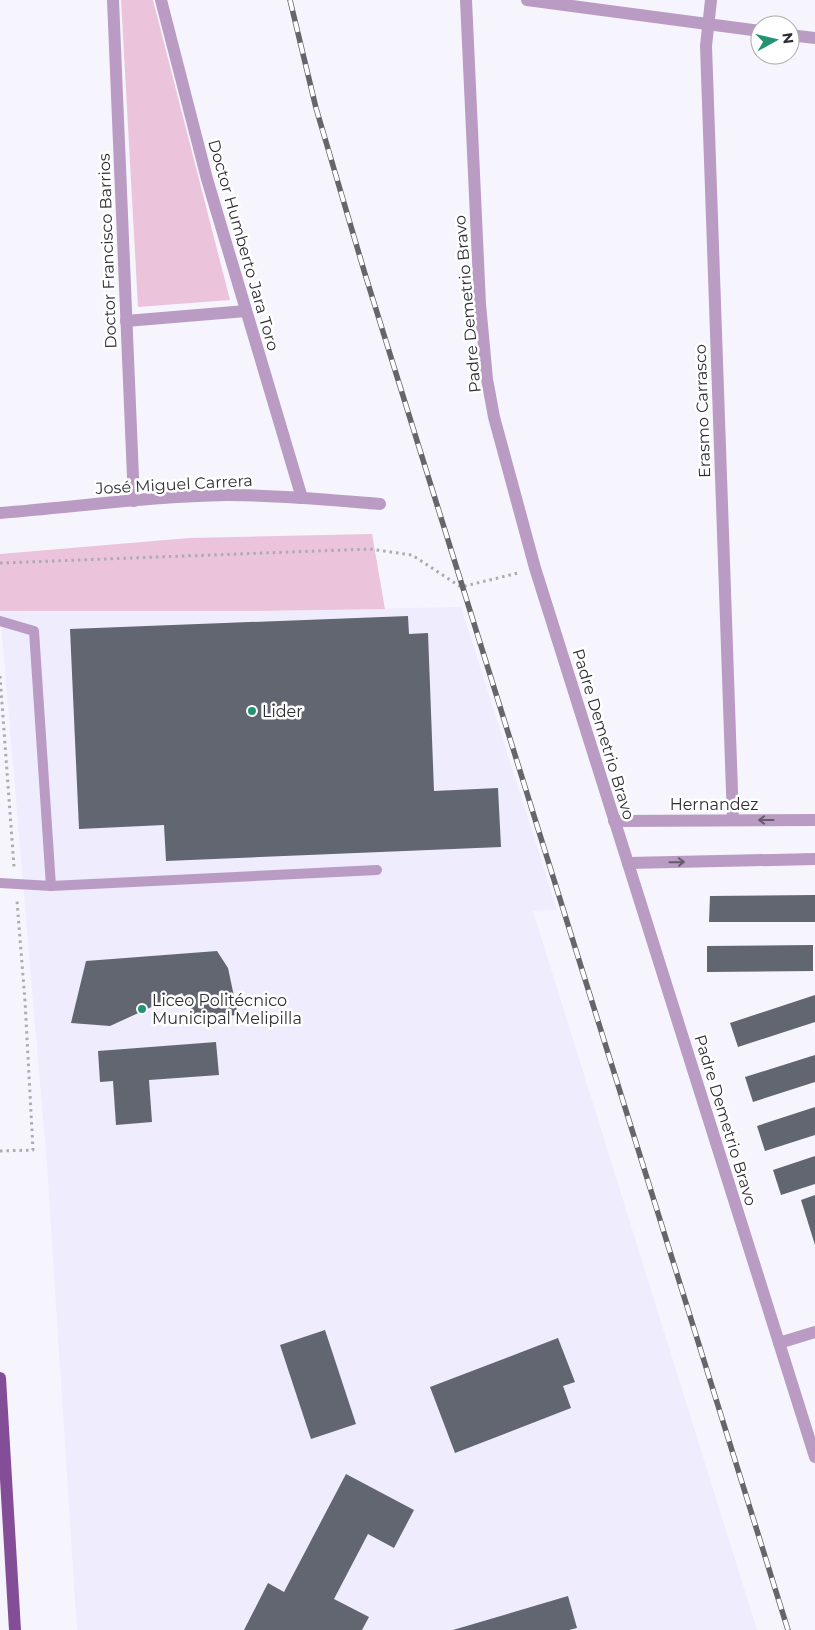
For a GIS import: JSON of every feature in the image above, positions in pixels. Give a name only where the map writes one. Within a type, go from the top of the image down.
[{"type":"main road","points":[[0,1378],[15,1630]]},
{"type":"street","name":"Doctor Francisco Barrios","points":[[113,0],[134,501]]},
{"type":"street","name":"Doctor Humberto Jara Toro","points":[[162,0],[207,179],[302,498]]},
{"type":"street","name":"Padre Demetrio Bravo","points":[[466,0],[480,304],[487,379],[494,417],[535,568],[815,1457]]},
{"type":"street","points":[[527,0],[601,5],[750,30]]},
{"type":"street","name":"Erasmo Carrasco","points":[[711,0],[706,46],[733,820]]},
{"type":"street","points":[[800,36],[815,38]]},
{"type":"street","points":[[126,322],[246,311]]},
{"type":"street","name":"José Miguel Carrera","points":[[0,513],[180,497],[227,495],[380,504]]},
{"type":"street","name":"Hernandez","points":[[614,821],[815,820]]},
{"type":"street","points":[[628,863],[815,859]]},
{"type":"street","points":[[779,1343],[815,1332]]},
{"type":"lane","points":[[0,621],[34,631],[51,886]]},
{"type":"lane","points":[[0,883],[51,886],[377,870]]},
{"type":"path","points":[[0,563],[370,549],[412,555],[461,587],[535,568]]},
{"type":"path","points":[[0,676],[25,1001],[33,1150],[0,1151]]},
{"type":"shaded area","points":[[121,0],[153,0],[230,300],[138,307]]},
{"type":"shaded area","points":[[372,534],[385,609],[0,611],[0,554],[189,538]]},
{"type":"shaded area","points":[[461,607],[557,910],[533,911],[757,1630],[77,1630],[47,1166],[0,611],[255,611]]},
{"type":"building","name":"Lider","points":[[408,616],[409,634],[428,633],[434,791],[498,788],[501,847],[166,861],[164,825],[79,829],[70,629]]},
{"type":"building","points":[[815,895],[815,922],[709,922],[710,896]]},
{"type":"building","points":[[813,945],[813,971],[707,972],[707,946]]},
{"type":"building","points":[[217,951],[228,968],[238,1015],[196,1018],[182,993],[110,1026],[71,1023],[86,961]]},
{"type":"building","points":[[815,995],[815,1022],[738,1047],[730,1023]]},
{"type":"building","points":[[216,1042],[219,1075],[149,1080],[152,1122],[116,1125],[113,1081],[100,1082],[98,1051]]},
{"type":"building","points":[[815,1055],[815,1082],[753,1102],[745,1077]]},
{"type":"building","points":[[815,1107],[815,1135],[765,1151],[757,1126]]},
{"type":"building","points":[[815,1156],[815,1184],[781,1195],[773,1170]]},
{"type":"building","points":[[815,1195],[815,1245],[801,1200]]},
{"type":"building","points":[[325,1330],[356,1424],[311,1439],[280,1345]]},
{"type":"building","points":[[558,1338],[575,1382],[563,1386],[571,1408],[455,1453],[430,1387]]},
{"type":"building","points":[[346,1474],[414,1510],[394,1548],[368,1534],[334,1599],[369,1617],[362,1630],[244,1630],[268,1583],[284,1592]]},
{"type":"building","points":[[568,1596],[577,1628],[569,1630],[453,1630]]},
{"type":"railway","points":[[290,0],[316,108],[365,274],[788,1630]]},
{"type":"place","name":"Lider","points":[[252,711]]},
{"type":"place","name":"Liceo Politécnico Municipal Melipilla","points":[[142,1009]]}]
